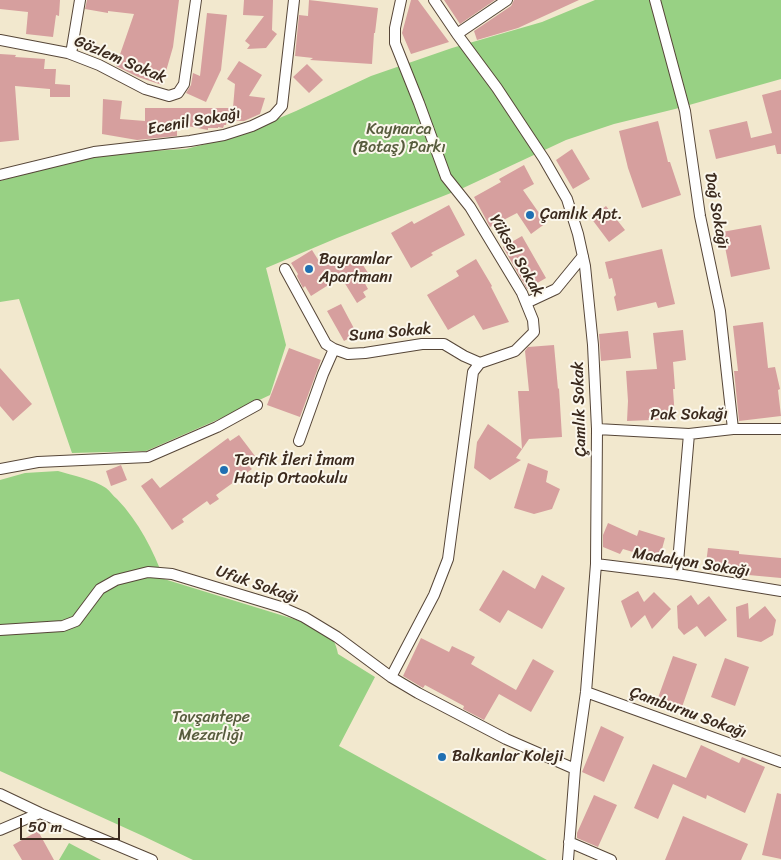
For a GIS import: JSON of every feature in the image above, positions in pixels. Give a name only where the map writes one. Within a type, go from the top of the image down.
[{"type":"street","points":[[71,54],[80,0]]},
{"type":"street","name":"Gözlem Sokak","points":[[0,40],[71,54],[145,89],[169,96],[178,93],[184,84],[196,0]]},
{"type":"street","name":"Ecenil Sokağı","points":[[0,175],[94,152],[190,141],[224,135],[252,126],[272,116],[282,106],[294,0]]},
{"type":"street","name":"Yüksel Sokak","points":[[401,0],[395,28],[395,43],[446,177],[470,207],[522,293],[533,320],[534,332],[515,351],[480,363]]},
{"type":"street","name":"Çamlık Sokak","points":[[434,0],[497,88],[544,159],[567,199],[578,234],[585,266],[593,345],[597,429],[596,564],[586,692],[575,769],[568,860]]},
{"type":"street","points":[[457,34],[507,0]]},
{"type":"street","name":"Dağ Sokağı","points":[[655,0],[686,111],[700,216],[720,311],[733,429]]},
{"type":"street","points":[[526,303],[556,289],[583,256]]},
{"type":"street","name":"Suna Sokak","points":[[285,269],[326,344],[334,349],[348,354],[422,344],[444,344],[480,363]]},
{"type":"street","points":[[299,441],[334,349]]},
{"type":"street","points":[[391,677],[434,595],[448,559],[473,372],[480,363]]},
{"type":"street","points":[[0,469],[38,462],[148,457],[217,427],[257,405]]},
{"type":"street","name":"Pak Sokağı","points":[[597,429],[688,434],[733,429],[781,429]]},
{"type":"street","points":[[677,574],[688,434]]},
{"type":"street","name":"Madalyon Sokağı","points":[[596,564],[677,574],[781,591]]},
{"type":"street","name":"Ufuk Sokağı","points":[[0,630],[63,626],[76,621],[100,589],[116,580],[148,572],[172,574],[281,607],[304,617],[337,637],[391,677],[418,693],[506,739],[575,769]]},
{"type":"street","name":"Çamburnu Sokağı","points":[[586,692],[781,762]]},
{"type":"street","points":[[0,794],[152,860]]},
{"type":"street","points":[[0,830],[40,813]]},
{"type":"street","points":[[569,842],[611,860]]},
{"type":"green space","name":"Kaynarca (Botaş) Parkı","points":[[595,0],[781,0],[781,79],[614,124],[566,140],[461,189],[266,268],[286,345],[270,395],[146,451],[72,453],[19,299],[0,302],[0,181],[53,166],[102,156],[186,149],[237,136],[371,76],[452,48],[542,22]]},
{"type":"green space","name":"Tavşantepe Mezarlığı","points":[[58,471],[96,483],[109,491],[139,527],[164,579],[323,628],[333,640],[338,654],[375,677],[339,746],[547,860],[193,860],[0,771],[0,480],[25,473]]},
{"type":"green space","points":[[69,843],[101,860],[59,860]]},
{"type":"building","points":[[0,0],[60,0],[59,16],[56,15],[53,37],[26,34],[28,12],[0,9]]},
{"type":"building","points":[[87,0],[179,0],[173,47],[162,85],[138,77],[116,66],[134,14],[108,11],[108,13],[85,9]]},
{"type":"building","points":[[244,0],[273,0],[272,30],[277,34],[266,48],[247,49],[250,45],[245,41],[264,16],[243,15]]},
{"type":"building","points":[[309,0],[378,8],[372,64],[310,60],[313,58],[295,56],[299,15],[308,16]]},
{"type":"building","points":[[411,0],[418,0],[449,42],[411,54],[402,33]]},
{"type":"building","points":[[444,0],[495,0],[460,24]]},
{"type":"building","points":[[514,0],[579,0],[518,28],[477,40],[474,31],[511,6]]},
{"type":"building","points":[[207,13],[227,15],[221,70],[206,102],[186,93],[191,85],[193,73],[200,76]]},
{"type":"building","points":[[0,54],[45,59],[44,69],[56,69],[55,84],[70,85],[70,97],[50,97],[50,89],[15,86],[19,140],[0,142]]},
{"type":"building","points":[[239,61],[262,75],[249,96],[265,98],[260,114],[244,121],[227,121],[223,128],[208,128],[208,130],[177,124],[177,136],[137,140],[102,134],[103,99],[122,101],[120,119],[145,121],[145,108],[233,108],[235,84],[227,79]]},
{"type":"building","points":[[307,64],[323,80],[309,93],[293,77]]},
{"type":"building","points":[[781,90],[781,154],[777,154],[775,145],[716,159],[709,130],[747,121],[751,138],[772,133],[762,95]]},
{"type":"building","points":[[658,121],[668,162],[670,162],[681,195],[642,208],[628,168],[619,131]]},
{"type":"building","points":[[572,149],[590,179],[573,189],[556,160]]},
{"type":"building","points":[[524,165],[534,184],[523,190],[546,223],[531,234],[517,213],[490,227],[474,197],[501,182],[499,179]]},
{"type":"building","points":[[449,205],[465,235],[431,253],[433,255],[411,268],[391,233],[412,221],[414,224]]},
{"type":"building","points":[[606,206],[625,230],[609,242],[591,218]]},
{"type":"building","points":[[761,225],[770,269],[731,277],[722,232]]},
{"type":"building","points":[[522,236],[546,278],[527,289],[503,247]]},
{"type":"building","points":[[662,249],[675,304],[658,308],[656,302],[617,311],[612,278],[609,279],[605,262]]},
{"type":"building","points":[[312,250],[322,266],[341,255],[344,259],[350,255],[356,265],[361,262],[370,276],[363,280],[368,289],[363,292],[366,297],[357,303],[341,277],[311,296],[305,286],[303,288],[297,276],[298,274],[291,263]]},
{"type":"building","points":[[476,259],[492,286],[509,322],[483,330],[474,315],[448,330],[427,295],[459,276],[456,271]]},
{"type":"building","points":[[341,304],[357,334],[344,341],[327,311]]},
{"type":"building","points":[[763,322],[768,368],[775,367],[780,389],[778,390],[781,416],[739,421],[734,371],[738,371],[733,326]]},
{"type":"building","points":[[683,330],[686,360],[673,362],[675,419],[627,421],[626,371],[657,369],[653,333]]},
{"type":"building","points":[[628,331],[631,358],[601,361],[599,334]]},
{"type":"building","points":[[554,345],[562,437],[529,439],[516,458],[521,460],[490,480],[474,468],[477,442],[488,424],[522,449],[518,391],[529,391],[525,351],[528,347]]},
{"type":"building","points":[[289,348],[321,360],[300,417],[267,405]]},
{"type":"building","points":[[0,368],[32,404],[13,421],[0,406]]},
{"type":"building","points":[[239,435],[258,460],[249,466],[252,469],[216,495],[219,499],[210,505],[207,501],[182,519],[184,522],[172,530],[141,486],[152,478],[160,488],[228,438],[230,441]]},
{"type":"building","points":[[528,463],[548,471],[546,482],[560,489],[552,509],[534,514],[514,508]]},
{"type":"building","points":[[121,465],[127,480],[111,486],[106,471]]},
{"type":"building","points":[[608,523],[637,536],[639,530],[665,538],[659,560],[623,549],[620,554],[603,547],[603,535]]},
{"type":"building","points":[[708,548],[739,551],[739,554],[781,558],[781,578],[705,571]]},
{"type":"building","points":[[503,570],[535,589],[542,575],[565,588],[542,629],[508,610],[500,623],[479,610]]},
{"type":"building","points":[[638,591],[644,602],[654,592],[671,609],[652,629],[645,615],[631,628],[621,601]]},
{"type":"building","points":[[691,595],[698,605],[709,596],[727,620],[705,637],[697,626],[684,635],[678,628],[677,606]]},
{"type":"building","points":[[748,603],[749,619],[765,606],[776,620],[773,635],[761,642],[737,637],[736,607]]},
{"type":"building","points":[[421,638],[449,652],[452,646],[475,657],[471,664],[516,690],[533,659],[554,671],[531,712],[499,694],[484,720],[463,709],[464,706],[425,685],[423,688],[403,676]]},
{"type":"building","points":[[673,656],[697,664],[682,707],[658,698]]},
{"type":"building","points":[[725,658],[749,667],[735,706],[711,697]]},
{"type":"building","points":[[601,726],[624,737],[604,782],[582,772]]},
{"type":"building","points":[[701,745],[739,763],[742,757],[765,767],[745,813],[707,795],[706,799],[673,784],[658,819],[634,808],[653,764],[686,778]]},
{"type":"building","points":[[777,793],[781,794],[781,859],[762,855]]},
{"type":"building","points":[[594,795],[617,805],[598,847],[577,838],[577,833]]},
{"type":"building","points":[[683,816],[748,844],[741,860],[665,860]]},
{"type":"building","points":[[38,831],[54,860],[22,860],[13,845]]},
{"type":"place","name":"Çamlık Apt.","points":[[530,215]]},
{"type":"place","name":"Bayramlar Apartmanı","points":[[309,269]]},
{"type":"place","name":"Tevfik İleri İmam Hatip Ortaokulu","points":[[224,470]]},
{"type":"place","name":"Balkanlar Koleji","points":[[442,757]]}]
